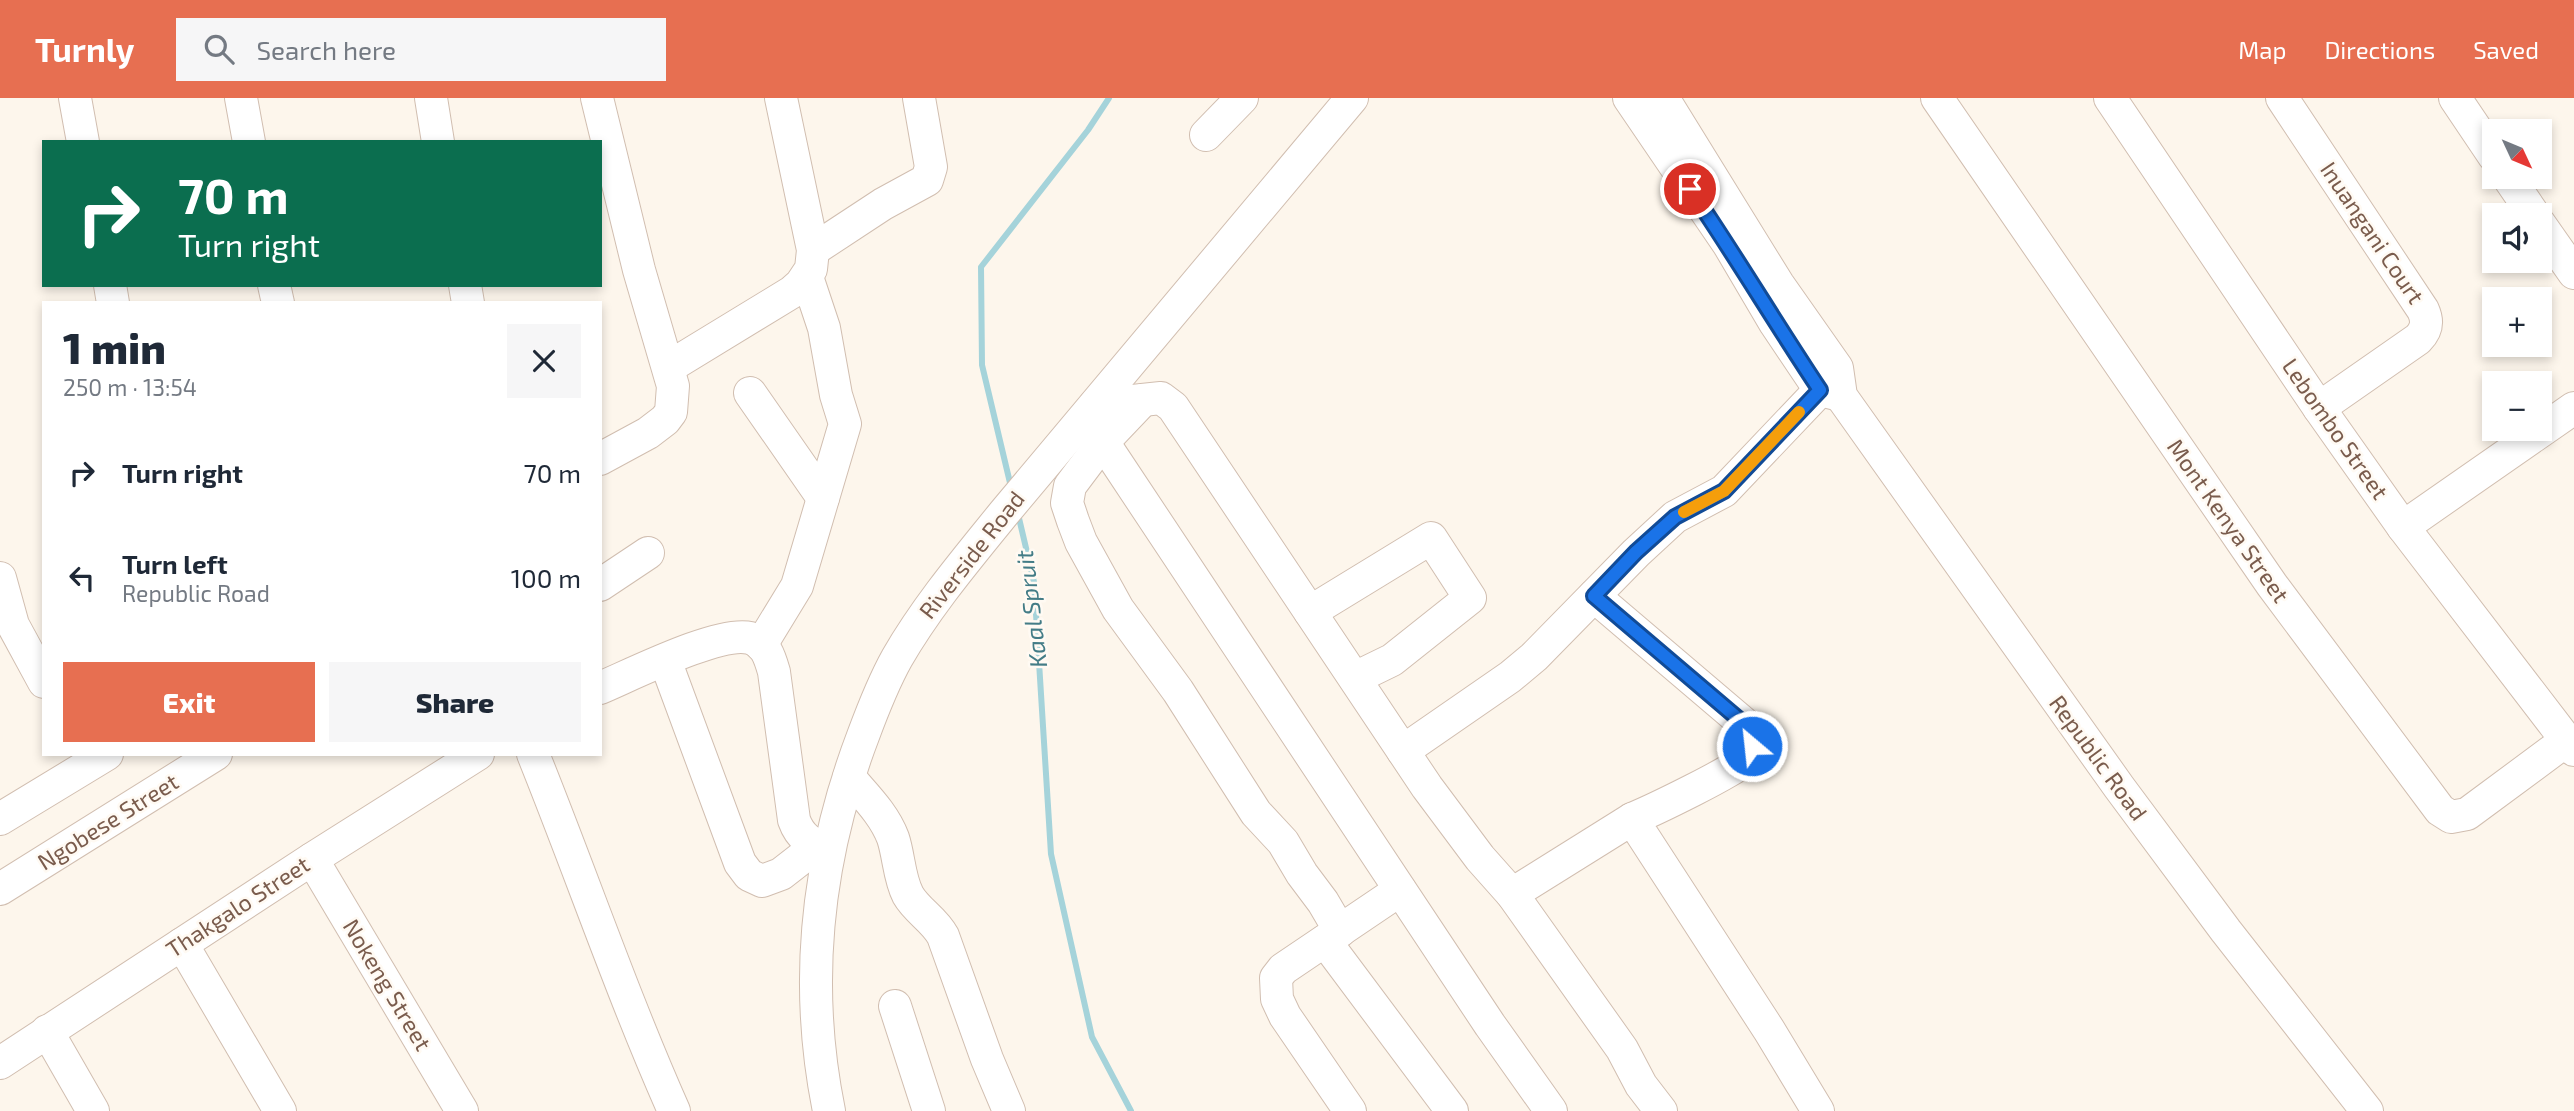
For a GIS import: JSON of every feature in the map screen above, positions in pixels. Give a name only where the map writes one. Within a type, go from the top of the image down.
[{"type":"street","points":[[75,98],[83,140]]},
{"type":"street","points":[[241,98],[249,140]]},
{"type":"street","points":[[431,98],[438,140]]},
{"type":"street","points":[[597,98],[639,270],[669,367],[673,400],[671,412],[665,420],[649,433],[602,458]]},
{"type":"street","points":[[761,645],[797,586],[845,424],[836,395],[810,263],[781,98]]},
{"type":"street","points":[[669,367],[783,299],[810,263],[883,204],[927,180],[931,167],[919,98]]},
{"type":"street","points":[[1206,135],[1242,98]]},
{"type":"street","name":"Riverside Road","points":[[829,1111],[823,1082],[816,998],[822,848],[875,704],[896,660],[935,600],[1004,513],[1352,98]]},
{"type":"street","name":"Republic Road","points":[[1629,98],[1729,245],[1775,323],[1830,393],[2226,931],[2367,1111]]},
{"type":"street","name":"Republic Road","points":[[1663,98],[1771,273],[1837,368],[1830,393]]},
{"type":"street","name":"Mont Kenya Street","points":[[1937,98],[2272,585],[2440,810],[2451,817],[2467,814],[2570,745]]},
{"type":"street","name":"Lebombo Street","points":[[2110,98],[2319,408],[2403,527],[2570,745]]},
{"type":"street","name":"Inuangani Court","points":[[2282,98],[2423,310],[2426,321],[2424,331],[2418,339],[2319,408]]},
{"type":"street","points":[[2455,98],[2482,138]]},
{"type":"street","points":[[2555,232],[2574,273]]},
{"type":"street","points":[[750,393],[823,498]]},
{"type":"street","points":[[1403,751],[1510,677],[1534,657],[1636,552],[1675,517],[1724,491],[1830,393]]},
{"type":"street","points":[[1094,405],[1161,398],[1173,407],[1403,751],[1480,858],[1512,894],[1622,1049],[1641,1085],[1661,1111]]},
{"type":"street","points":[[1143,400],[1102,442],[1070,486],[1067,503],[1081,542],[1118,609],[1178,691],[1256,813],[1283,842],[1301,874],[1323,902],[1333,936],[1452,1111]]},
{"type":"street","points":[[2403,527],[2574,408]]},
{"type":"street","points":[[1102,442],[1400,890],[1551,1111]]},
{"type":"street","points":[[1310,612],[1431,538],[1471,598],[1392,660],[1354,678]]},
{"type":"street","points":[[602,584],[648,553]]},
{"type":"street","points":[[0,578],[13,625],[42,678]]},
{"type":"street","points":[[1512,894],[1632,819],[1745,761],[1752,746],[1748,727],[1594,596]]},
{"type":"street","points":[[603,680],[723,639],[750,638],[761,645],[768,653],[774,672],[794,820],[798,831],[806,840],[822,848]]},
{"type":"street","points":[[665,660],[740,863],[749,875],[762,881],[781,874],[822,848]]},
{"type":"street","name":"Ngobese Street","points":[[0,889],[213,756]]},
{"type":"street","name":"Thakgalo Street","points":[[0,1063],[475,756]]},
{"type":"street","points":[[534,756],[568,840],[611,962],[674,1111]]},
{"type":"street","points":[[0,819],[97,757]]},
{"type":"street","points":[[849,777],[886,823],[893,839],[906,892],[943,936],[987,1059],[1009,1111]]},
{"type":"street","points":[[1632,819],[1769,1030],[1818,1111]]},
{"type":"street","name":"Nokeng Street","points":[[312,859],[462,1111]]},
{"type":"street","points":[[1350,1111],[1285,1016],[1277,999],[1276,978],[1283,969],[1400,890]]},
{"type":"street","points":[[182,944],[279,1111]]},
{"type":"street","points":[[895,1006],[929,1111]]},
{"type":"street","points":[[47,1031],[93,1111]]},
{"type":"waterway","name":"Kaal Spruit","points":[[1011,487],[982,365],[981,267],[1088,130],[1109,98]]},
{"type":"waterway","name":"Kaal Spruit","points":[[1018,514],[1034,582],[1051,854],[1092,1037],[1131,1111]]},
{"type":"slow traffic","points":[[1684,512],[1724,491],[1799,412]]},
{"type":"route","points":[[1690,189],[1729,245],[1775,323],[1820,390],[1724,491],[1675,517],[1636,552],[1594,596],[1748,727],[1752,746]]}]
